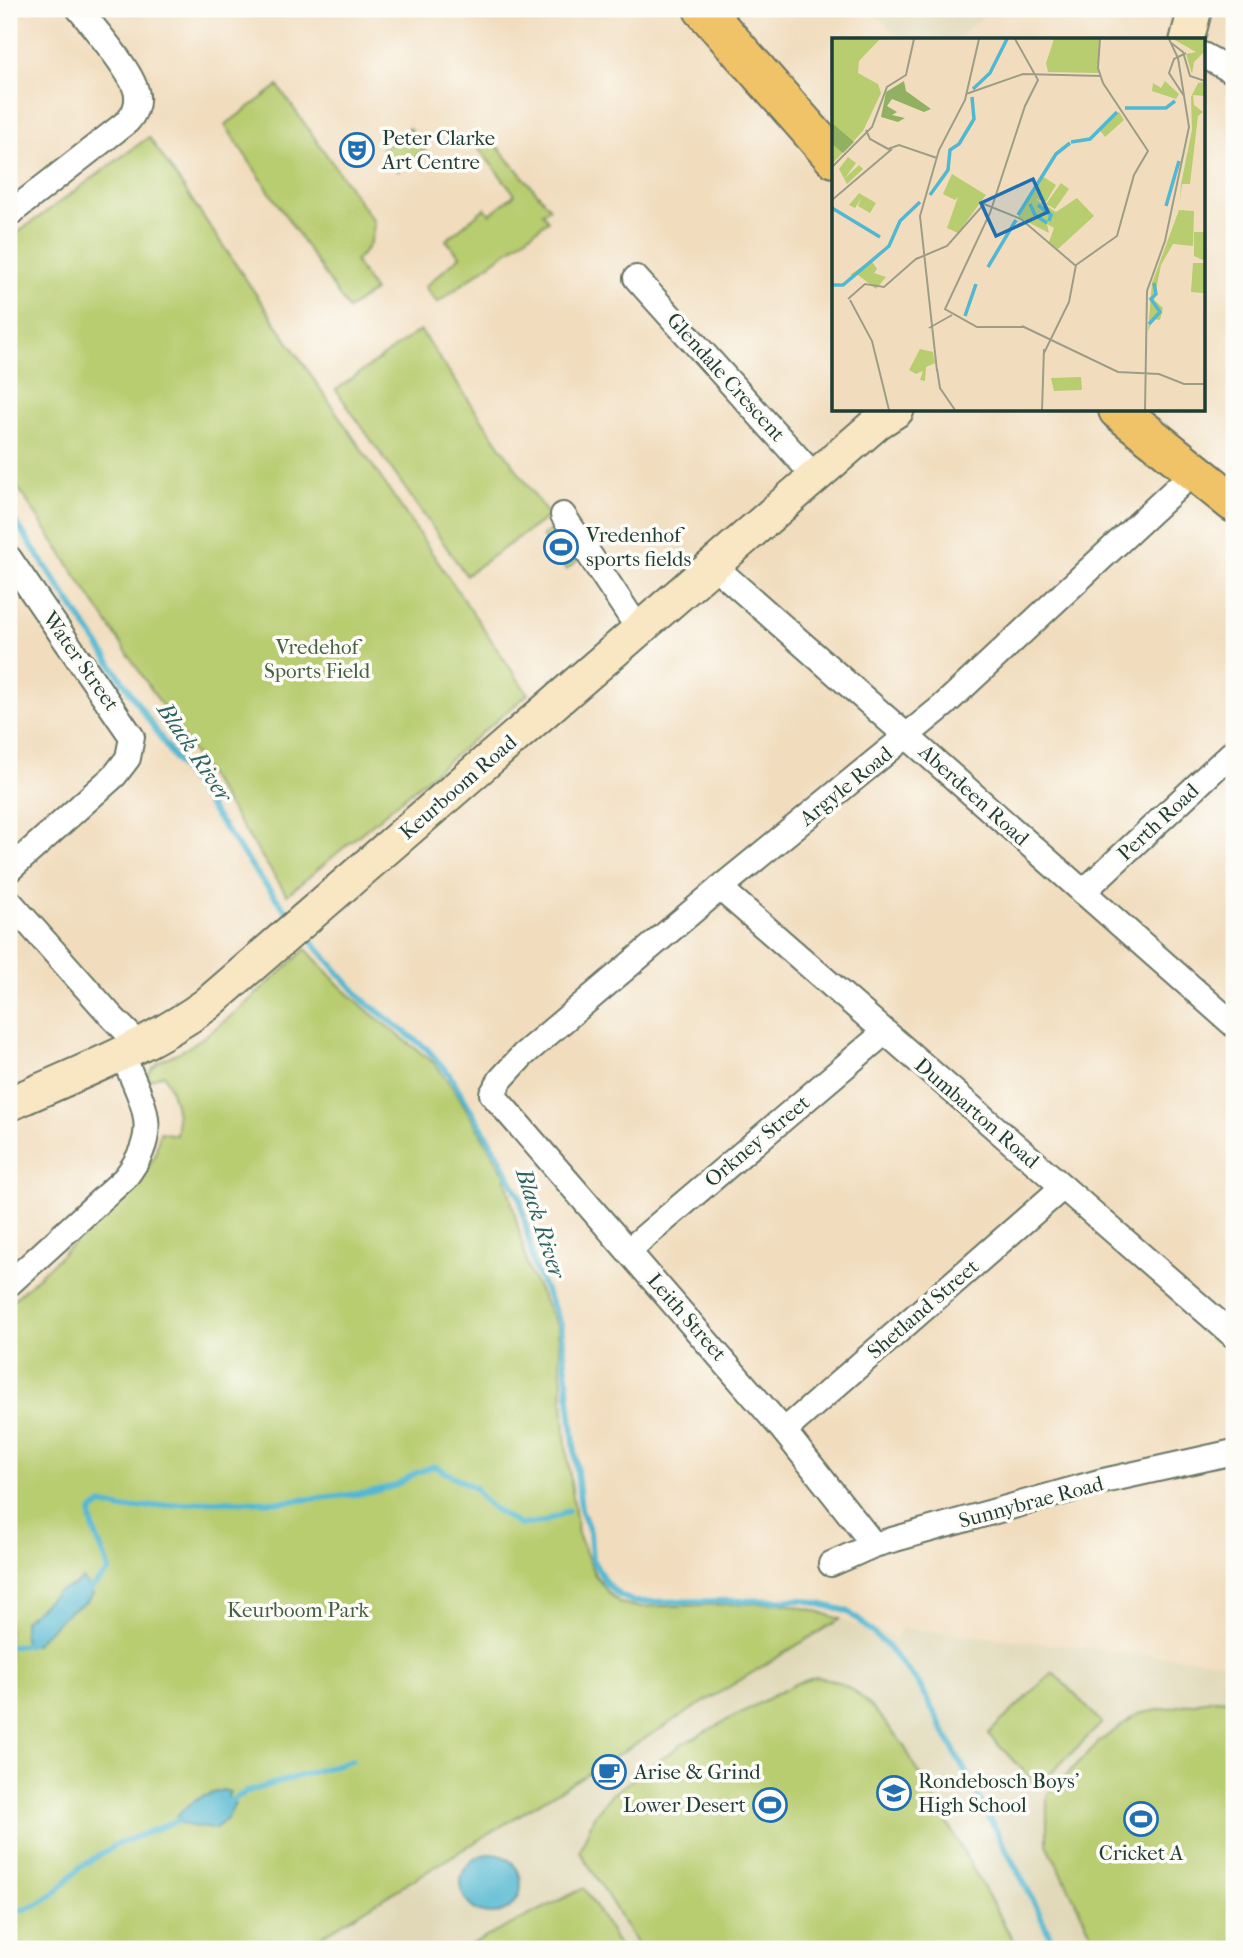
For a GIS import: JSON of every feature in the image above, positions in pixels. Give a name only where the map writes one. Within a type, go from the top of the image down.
[{"type":"main road","points":[[703,9],[832,156]]},
{"type":"main road","points":[[1188,38],[1195,9]]},
{"type":"main road","points":[[731,39],[832,130]]},
{"type":"main road","points":[[1119,411],[1234,503]]},
{"type":"main road","points":[[1157,411],[1234,481]]},
{"type":"main road","name":"Keurboom Road","points":[[9,1104],[131,1049],[206,1005],[887,414]]},
{"type":"street","points":[[9,214],[128,121],[135,110],[138,96],[131,77],[79,9]]},
{"type":"street","points":[[1204,56],[1234,72]]},
{"type":"street","name":"Glendale Crescent","points":[[636,278],[815,477]]},
{"type":"street","name":"Argyle Road","points":[[492,1094],[501,1079],[523,1055],[720,888],[908,737],[1195,471]]},
{"type":"street","points":[[563,515],[640,631]]},
{"type":"street","name":"Water Street","points":[[9,558],[132,737],[130,752],[120,770],[9,870]]},
{"type":"street","name":"Aberdeen Road","points":[[713,565],[1234,1025]]},
{"type":"street","name":"Perth Road","points":[[1083,892],[1234,751]]},
{"type":"street","name":"Dumbarton Road","points":[[720,888],[1234,1336]]},
{"type":"street","points":[[9,901],[112,1017],[131,1049],[147,1120],[145,1146],[141,1157],[125,1178],[9,1284]]},
{"type":"street","name":"Orkney Street","points":[[629,1250],[884,1032]]},
{"type":"street","name":"Leith Street","points":[[492,1094],[784,1431],[874,1545]]},
{"type":"street","name":"Shetland Street","points":[[784,1431],[1063,1187]]},
{"type":"street","name":"Sunnybrae Road","points":[[831,1564],[874,1545],[1099,1482],[1234,1452]]},
{"type":"shaded area","points":[[870,9],[991,9],[958,38],[899,38]]},
{"type":"shaded area","name":"Rondebosch Boys' High School","points":[[840,1619],[896,1637],[902,1628],[1234,1663],[1234,1949],[300,1949]]},
{"type":"green space","points":[[278,86],[374,222],[369,244],[355,261],[374,291],[348,309],[225,125]]},
{"type":"green space","points":[[409,128],[426,149],[398,171],[382,149]]},
{"type":"green space","name":"Vredehof Sports Field","points":[[149,137],[528,694],[287,895],[9,474],[9,239]]},
{"type":"green space","points":[[490,138],[550,208],[543,213],[548,221],[437,303],[425,287],[460,256],[446,240],[485,208],[490,214],[515,194],[478,148]]},
{"type":"green space","points":[[420,330],[549,516],[466,575],[336,390]]},
{"type":"green space","name":"Vredenhof sports fields","points":[[557,526],[579,559],[566,570],[542,536]]},
{"type":"green space","name":"Keurboom Park","points":[[306,949],[339,985],[369,1012],[434,1063],[457,1093],[505,1175],[529,1271],[558,1327],[566,1445],[578,1534],[595,1575],[608,1592],[620,1603],[637,1607],[779,1603],[814,1610],[840,1619],[300,1949],[9,1949],[9,1304],[138,1183],[155,1156],[160,1132],[176,1135],[176,1111],[170,1089],[164,1074],[149,1080],[148,1075],[152,1069],[160,1061],[187,1048],[218,1026]]},
{"type":"green space","points":[[1053,1672],[1102,1723],[1038,1786],[988,1734]]},
{"type":"green space","name":"Lower Desert","points":[[816,1677],[835,1681],[856,1693],[874,1709],[904,1746],[1018,1949],[640,1949],[580,1851],[594,1816],[611,1795],[682,1744],[795,1684]]},
{"type":"green space","name":"Cricket A","points":[[1215,1699],[1234,1700],[1234,1949],[1099,1949],[1047,1844],[1047,1795],[1100,1741],[1138,1714]]},
{"type":"green space","points":[[584,1888],[621,1949],[462,1949]]},
{"type":"water","points":[[83,1579],[93,1594],[85,1603],[69,1611],[34,1645],[27,1645],[24,1639],[24,1621],[57,1592]]},
{"type":"water","points":[[223,1790],[230,1792],[230,1802],[235,1804],[227,1819],[214,1829],[175,1821],[189,1805]]},
{"type":"water","points":[[491,1854],[508,1859],[516,1867],[521,1884],[516,1901],[508,1909],[491,1914],[474,1909],[466,1901],[461,1884],[466,1867],[474,1859]]},
{"type":"waterway","name":"Black River","points":[[9,512],[175,759],[292,918]]},
{"type":"waterway","name":"Black River","points":[[305,934],[363,1000],[427,1049],[449,1074],[500,1158],[520,1198],[534,1266],[561,1324],[581,1509],[590,1532],[592,1559],[606,1583],[619,1595],[634,1602],[804,1600],[847,1611],[861,1622],[884,1643],[919,1684],[1032,1898],[1056,1949]]},
{"type":"waterway","points":[[85,1594],[109,1571],[95,1534],[91,1512],[102,1504],[122,1509],[215,1501],[282,1502],[366,1493],[394,1486],[434,1466],[475,1488],[487,1504],[519,1525],[543,1522],[568,1511]]},
{"type":"waterway","points":[[9,1646],[27,1645],[33,1640]]},
{"type":"waterway","points":[[224,1804],[249,1791],[352,1760]]},
{"type":"waterway","points":[[9,1914],[35,1906],[56,1892],[81,1866],[116,1845],[181,1819]]},
{"type":"place","name":"Peter Clarke Art Centre","points":[[357,150]]},
{"type":"place","name":"Vredenhof sports fields","points":[[561,547]]},
{"type":"place","name":"Arise & Grind","points":[[609,1772]]},
{"type":"place","name":"Rondebosch Boys' High School","points":[[894,1793]]},
{"type":"place","name":"Lower Desert","points":[[770,1805]]},
{"type":"place","name":"Cricket A","points":[[1141,1819]]}]
